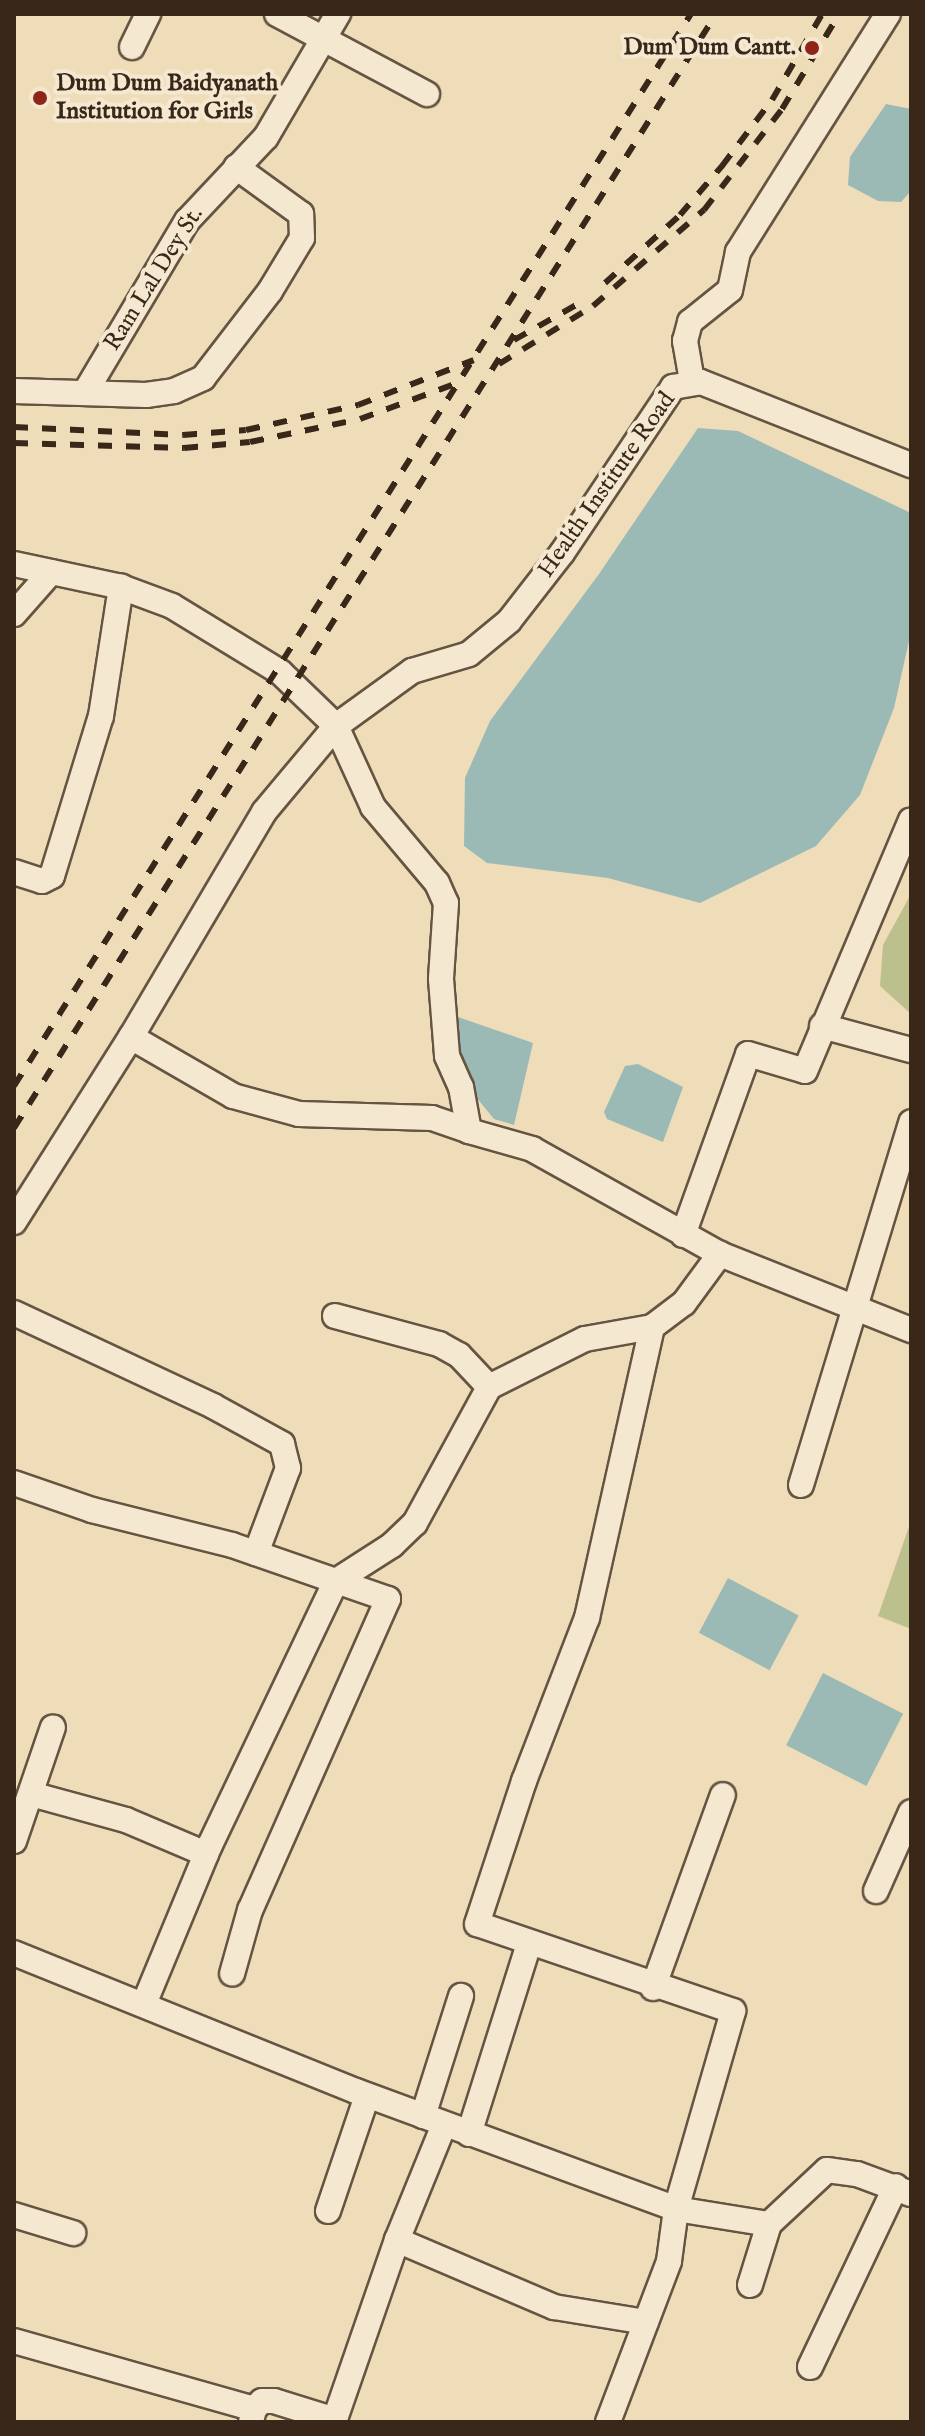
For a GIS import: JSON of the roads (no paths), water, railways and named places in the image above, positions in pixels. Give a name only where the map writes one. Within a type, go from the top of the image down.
[{"type":"street","points":[[132,47],[148,14]]},
{"type":"street","points":[[277,14],[427,94]]},
{"type":"street","name":"Ram Lal Dey St.","points":[[86,391],[187,221],[266,137],[338,14]]},
{"type":"street","points":[[692,381],[685,341],[690,322],[724,299],[738,252],[888,14]]},
{"type":"street","points":[[14,391],[146,395],[174,391],[203,378],[270,291],[302,238],[301,214],[236,167]]},
{"type":"street","name":"Health Institute Road","points":[[14,1222],[131,1037],[264,812],[336,726],[412,671],[469,654],[509,621],[562,553],[673,387],[692,381],[911,465]]},
{"type":"street","points":[[14,564],[121,587],[216,629],[280,672],[336,726],[373,807],[437,883],[446,903],[441,979],[447,1056],[461,1087],[469,1131]]},
{"type":"street","points":[[14,614],[51,572]]},
{"type":"street","points":[[14,872],[42,881],[52,876],[101,716],[121,587]]},
{"type":"street","points":[[683,1235],[748,1054],[805,1071],[911,820]]},
{"type":"street","points":[[822,1026],[911,1050]]},
{"type":"street","points":[[131,1037],[233,1096],[299,1114],[432,1118],[555,1159],[720,1254],[911,1330]]},
{"type":"street","points":[[801,1485],[911,1122]]},
{"type":"street","points":[[144,2004],[206,1854],[336,1581],[392,1545],[415,1523],[489,1387],[585,1339],[652,1327],[684,1303],[720,1254]]},
{"type":"street","points":[[14,1313],[213,1406],[282,1444],[288,1468],[256,1553]]},
{"type":"street","points":[[335,1316],[439,1344],[459,1355],[489,1387]]},
{"type":"street","points":[[608,2422],[669,2261],[676,2209],[733,2011],[653,1988],[477,1924],[524,1781],[587,1618],[652,1327]]},
{"type":"street","points":[[14,1483],[92,1510],[256,1553],[388,1599],[250,1910],[232,1974]]},
{"type":"street","points":[[14,1841],[53,1727]]},
{"type":"street","points":[[31,1794],[126,1820],[206,1854]]},
{"type":"street","points":[[653,1988],[723,1795]]},
{"type":"street","points":[[876,1891],[911,1812]]},
{"type":"street","points":[[469,2134],[529,1944]]},
{"type":"street","points":[[14,1953],[367,2096],[676,2209],[769,2224]]},
{"type":"street","points":[[14,2341],[252,2416],[262,2401],[274,2401],[334,2421],[397,2240],[433,2120],[461,1996]]},
{"type":"street","points":[[328,2211],[367,2096]]},
{"type":"street","points":[[750,2285],[769,2224],[827,2170],[903,2190],[810,2367]]},
{"type":"street","points":[[14,2215],[73,2233]]},
{"type":"street","points":[[397,2240],[554,2307],[646,2322]]},
{"type":"water","points":[[886,104],[911,109],[911,191],[901,202],[878,201],[848,185],[850,157]]},
{"type":"water","points":[[698,428],[738,431],[911,513],[911,632],[894,708],[860,795],[816,846],[700,903],[608,878],[487,863],[464,846],[465,778],[490,721],[599,574]]},
{"type":"water","points":[[458,1017],[533,1043],[514,1125],[494,1119],[471,1091],[458,1046]]},
{"type":"water","points":[[638,1064],[683,1087],[663,1142],[607,1119],[604,1112],[625,1066]]},
{"type":"water","points":[[728,1578],[799,1616],[770,1670],[699,1633]]},
{"type":"water","points":[[823,1673],[903,1714],[866,1786],[786,1745]]},
{"type":"railway","points":[[14,1086],[691,14]]},
{"type":"railway","points":[[14,1128],[716,14]]},
{"type":"railway","points":[[605,283],[680,215],[722,166],[772,100],[822,14]]},
{"type":"railway","points":[[499,364],[593,306],[704,210],[782,109],[839,14]]},
{"type":"railway","points":[[514,340],[576,305]]},
{"type":"railway","points":[[14,427],[183,435],[246,430],[358,405],[474,360]]},
{"type":"railway","points":[[14,443],[184,448],[250,442],[360,419],[463,381]]},
{"type":"place","name":"Dum Dum Cantt.","points":[[812,48]]},
{"type":"place","name":"Dum Dum Baidyanath Institution for Girls","points":[[40,98]]}]
